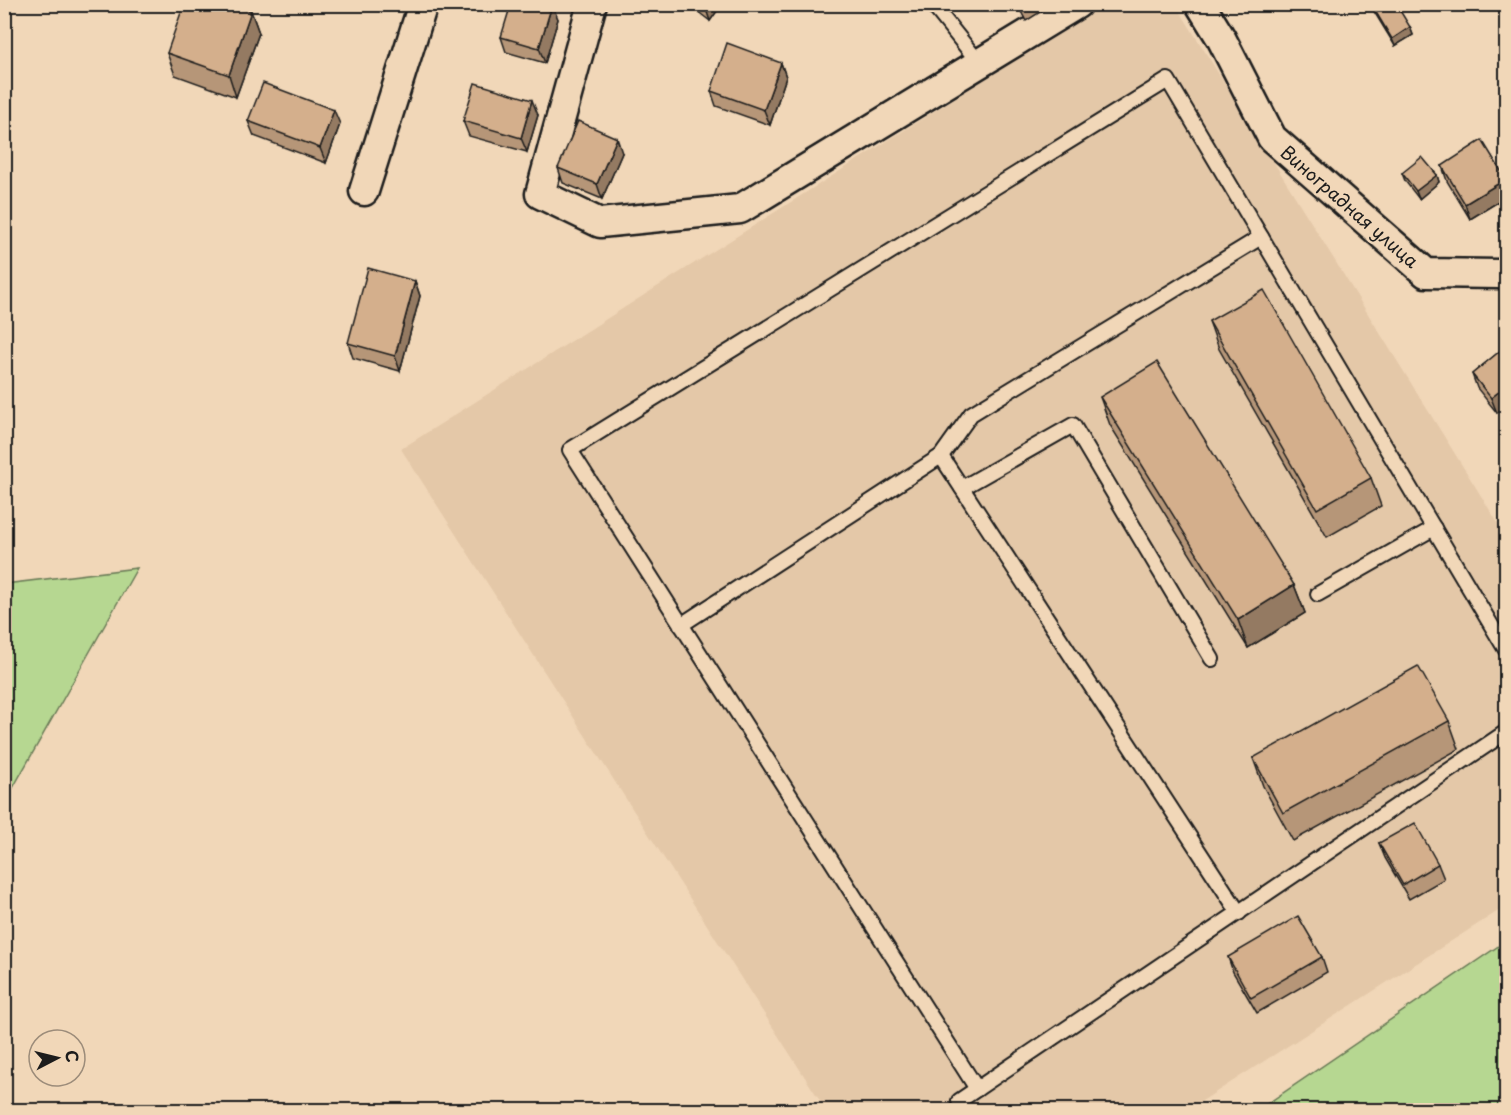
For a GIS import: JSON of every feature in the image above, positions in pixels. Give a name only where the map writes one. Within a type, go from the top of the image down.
[{"type":"street","points":[[592,4],[540,194],[600,223],[740,208],[1077,4]]},
{"type":"street","name":"Виноградная улица","points":[[1200,4],[1221,38],[1272,138],[1426,273],[1499,274],[1506,272]]},
{"type":"street","points":[[364,191],[415,6]]},
{"type":"lane","points":[[932,4],[980,63]]},
{"type":"lane","points":[[977,1089],[570,450],[1168,80],[1506,650]]},
{"type":"lane","points":[[681,625],[941,456],[970,414],[1261,237]]},
{"type":"lane","points":[[962,488],[1073,425],[1212,659]]},
{"type":"lane","points":[[941,456],[1239,913]]},
{"type":"lane","points":[[1318,594],[1434,528]]},
{"type":"lane","points":[[959,1101],[1506,732]]},
{"type":"shaded area","points":[[1102,5],[1176,5],[1506,536],[1506,906],[1188,1110],[826,1110],[401,449]]},
{"type":"green space","points":[[137,568],[5,802],[5,584]]},
{"type":"green space","points":[[1506,941],[1506,1110],[1258,1110]]},
{"type":"building","points":[[184,4],[233,4],[251,11],[229,75],[167,53]]},
{"type":"building","points":[[511,4],[552,5],[539,48],[501,37]]},
{"type":"building","points":[[1371,4],[1396,4],[1410,27],[1392,39]]},
{"type":"building","points":[[727,43],[781,63],[764,110],[711,91]]},
{"type":"building","points":[[263,83],[334,110],[320,148],[248,121]]},
{"type":"building","points":[[475,83],[532,100],[521,138],[463,121]]},
{"type":"building","points":[[578,121],[617,138],[597,184],[558,168]]},
{"type":"building","points":[[1482,140],[1506,179],[1465,204],[1442,166]]},
{"type":"building","points":[[1422,157],[1437,175],[1416,191],[1402,173]]},
{"type":"building","points":[[368,268],[415,281],[395,356],[348,343]]},
{"type":"building","points":[[1264,290],[1371,478],[1317,509],[1209,321]]},
{"type":"building","points":[[1506,346],[1506,386],[1491,398],[1472,374]]},
{"type":"building","points":[[1157,362],[1294,585],[1238,620],[1100,397]]},
{"type":"building","points":[[1418,666],[1449,721],[1283,813],[1253,758]]},
{"type":"building","points":[[1415,823],[1438,864],[1403,885],[1379,843]]},
{"type":"building","points":[[1298,916],[1322,957],[1251,998],[1228,957]]}]
